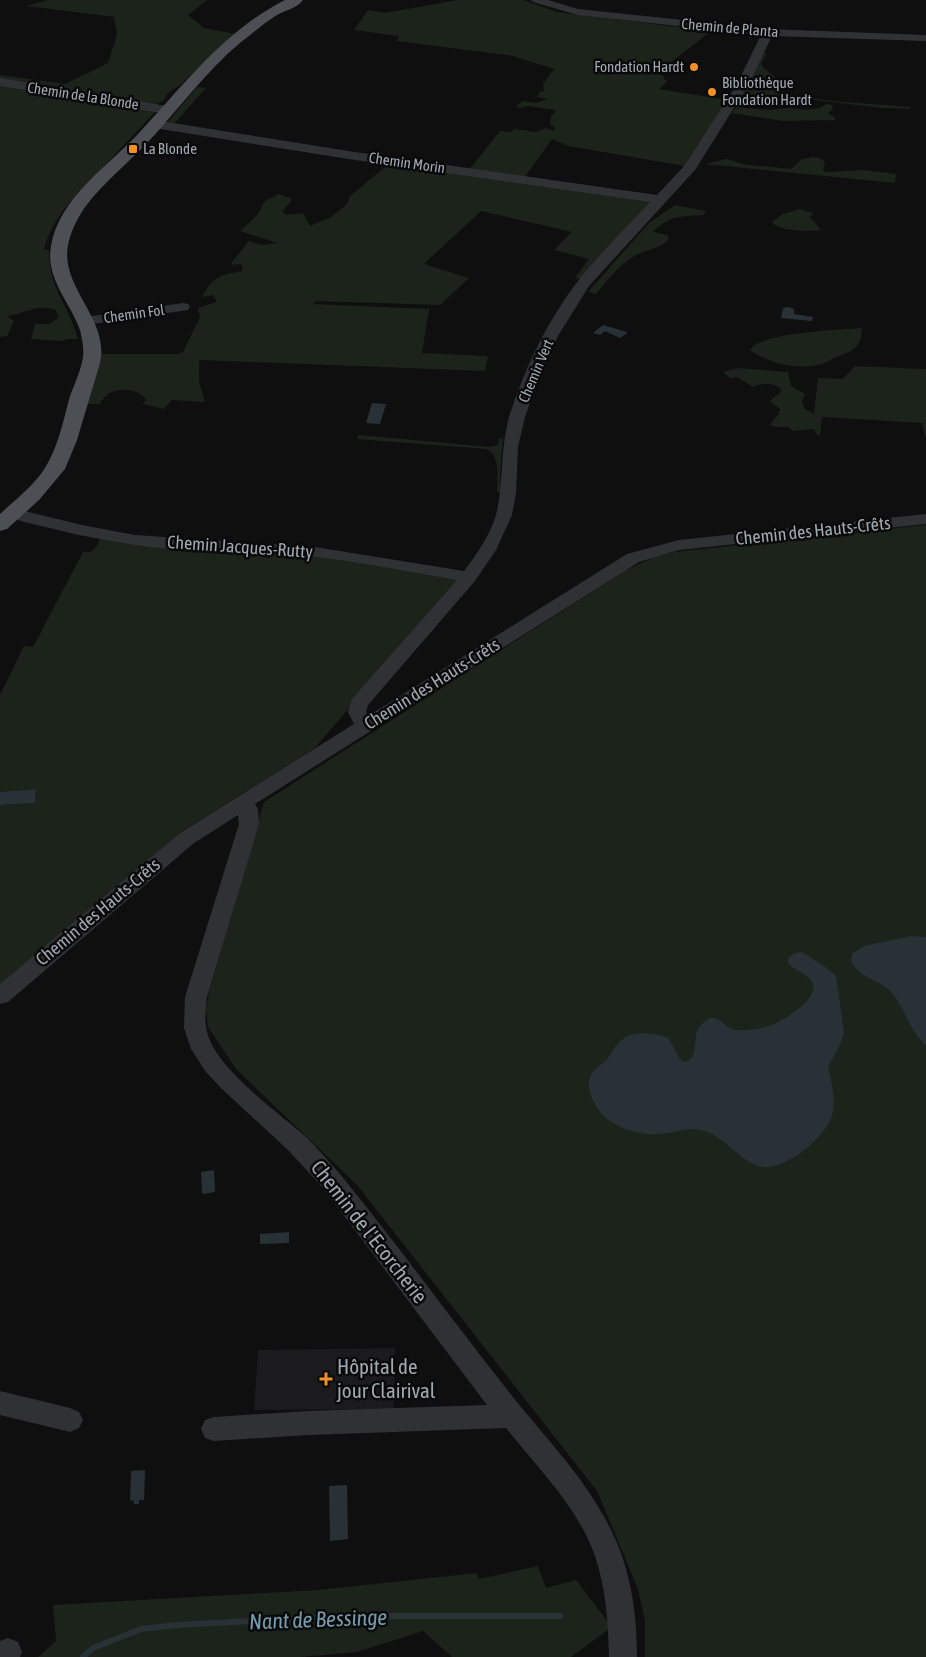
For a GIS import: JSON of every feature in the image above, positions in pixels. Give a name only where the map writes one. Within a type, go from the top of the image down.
[{"type":"main road","points":[[6,519],[49,477],[62,453],[92,358],[92,343],[85,321],[67,290],[59,266],[59,245],[63,230],[76,207],[193,80],[248,30],[271,12],[296,0]]},
{"type":"street","name":"Chemin de Planta","points":[[537,0],[578,12],[768,32],[926,38]]},
{"type":"street","name":"Chemin Vert","points":[[365,727],[357,712],[359,703],[469,577],[494,538],[504,514],[512,437],[518,415],[550,337],[571,300],[584,283],[690,167],[743,84],[768,32]]},
{"type":"street","name":"Chemin de la Blonde","points":[[0,82],[167,110]]},
{"type":"street","name":"Chemin Morin","points":[[154,124],[354,156],[661,200]]},
{"type":"street","name":"Chemin Fol","points":[[85,321],[183,308]]},
{"type":"street","name":"Chemin Jacques-Rutty","points":[[6,519],[131,539],[314,552],[469,577]]},
{"type":"street","name":"Chemin des Hauts-Crêts","points":[[0,996],[187,838],[614,570],[646,553],[679,545],[926,519]]},
{"type":"street","name":"Chemin de l'Ecorcherie","points":[[244,802],[248,809],[249,824],[196,997],[194,1024],[202,1049],[218,1072],[282,1128],[341,1193],[511,1416],[580,1500],[604,1543],[618,1592],[622,1619],[623,1657]]},
{"type":"street","points":[[0,1403],[70,1420]]},
{"type":"street","points":[[214,1429],[309,1423],[511,1416]]},
{"type":"shaded area","points":[[48,0],[207,0],[188,15],[204,28],[235,34],[180,85],[168,93],[164,100],[155,105],[0,80],[0,75],[65,84],[108,63],[117,35],[114,17],[26,6]]},
{"type":"shaded area","points":[[457,0],[523,0],[557,12],[711,31],[669,64],[655,63],[647,68],[650,72],[662,75],[667,82],[659,89],[728,100],[685,166],[568,146],[552,139],[524,178],[469,170],[500,131],[511,132],[515,129],[536,132],[546,128],[554,131],[555,128],[550,124],[551,117],[556,110],[528,106],[520,108],[516,106],[523,101],[536,103],[548,99],[537,97],[540,92],[544,91],[543,84],[554,69],[513,56],[397,41],[399,36],[354,30],[368,10],[385,13]]},
{"type":"shaded area","points":[[764,53],[767,53],[761,63],[775,77],[772,83],[773,88],[821,100],[910,107],[910,109],[883,108],[775,96],[769,103],[739,99]]},
{"type":"shaded area","points":[[0,85],[156,111],[65,208],[58,217],[46,243],[44,249],[49,250],[55,286],[70,316],[78,339],[62,341],[31,339],[35,324],[50,324],[58,318],[56,310],[49,308],[36,308],[7,316],[14,321],[7,336],[0,337]]},
{"type":"shaded area","points":[[197,87],[206,88],[174,124],[168,122]]},
{"type":"shaded area","points":[[826,104],[832,105],[833,108],[828,114],[835,117],[835,120],[782,121],[732,113],[736,107],[770,110],[788,108],[807,110],[820,108]]},
{"type":"shaded area","points":[[814,157],[822,159],[825,163],[823,170],[826,172],[864,170],[896,174],[895,183],[705,164],[727,159],[747,165],[791,169],[802,159]]},
{"type":"shaded area","points":[[390,163],[651,201],[581,279],[575,278],[589,259],[554,250],[572,232],[481,211],[424,264],[469,278],[440,305],[316,301],[313,304],[429,309],[422,353],[488,356],[485,371],[201,360],[199,362],[199,381],[205,402],[172,400],[164,409],[143,404],[146,400],[139,393],[117,390],[108,394],[100,404],[87,404],[99,354],[178,354],[183,352],[200,317],[198,308],[217,302],[213,295],[202,297],[210,285],[223,275],[243,271],[241,264],[230,265],[249,241],[261,245],[277,243],[240,231],[258,214],[265,201],[279,194],[290,198],[292,200],[282,212],[287,215],[303,213],[310,226],[331,217],[348,203],[349,197]]},
{"type":"shaded area","points":[[675,205],[706,211],[704,215],[677,217],[659,226],[653,232],[667,235],[669,239],[665,243],[637,254],[622,265],[596,294],[588,292],[649,223]]},
{"type":"shaded area","points":[[800,209],[813,213],[810,217],[821,230],[802,231],[787,229],[772,222],[783,214]]},
{"type":"shaded area","points":[[783,308],[794,309],[794,314],[813,317],[812,321],[781,318]]},
{"type":"shaded area","points":[[603,325],[627,333],[620,338],[605,331],[600,335],[593,333]]},
{"type":"shaded area","points":[[862,328],[860,340],[855,348],[818,365],[801,367],[782,364],[765,359],[750,350],[757,344],[769,339],[784,336]]},
{"type":"shaded area","points":[[855,366],[926,369],[926,439],[922,423],[822,417],[820,436],[817,435],[814,429],[793,431],[788,427],[775,427],[769,425],[779,414],[780,409],[769,401],[781,392],[781,389],[767,384],[753,387],[737,377],[730,378],[723,372],[738,368],[788,372],[791,386],[805,394],[802,401],[804,408],[814,414],[818,378],[843,379]]},
{"type":"shaded area","points":[[372,403],[386,404],[380,424],[366,423]]},
{"type":"shaded area","points":[[359,435],[489,447],[498,445],[499,438],[503,439],[500,473],[501,492],[497,492],[494,456],[486,449],[357,439]]},
{"type":"shaded area","points":[[926,525],[926,1657],[645,1657],[645,1621],[638,1589],[597,1491],[357,1185],[236,1069],[208,1027],[206,1010],[209,992],[264,802],[626,570],[655,557],[674,552]]},
{"type":"shaded area","points":[[99,537],[308,554],[454,578],[458,581],[314,749],[181,832],[0,986],[0,805],[35,803],[36,789],[0,792],[0,695],[24,646],[33,647],[83,552],[94,550],[100,540]]},
{"type":"shaded area","points":[[36,789],[35,803],[0,805],[0,792]]},
{"type":"shaded area","points":[[911,936],[926,937],[926,1045],[915,1032],[891,992],[860,972],[851,961],[852,954],[864,946]]},
{"type":"shaded area","points":[[802,952],[836,976],[844,1033],[828,1067],[834,1100],[833,1113],[826,1127],[810,1145],[789,1160],[778,1165],[758,1166],[718,1138],[704,1131],[693,1129],[659,1134],[642,1133],[615,1124],[601,1113],[591,1096],[589,1088],[590,1077],[608,1058],[621,1040],[628,1036],[642,1033],[668,1037],[683,1062],[688,1061],[693,1056],[698,1030],[710,1018],[718,1019],[729,1028],[737,1030],[758,1029],[777,1023],[792,1014],[811,995],[813,988],[810,979],[788,963],[788,958],[795,953]]},
{"type":"shaded area","points":[[214,1170],[215,1192],[202,1194],[201,1172]]},
{"type":"shaded area","points":[[289,1232],[289,1243],[260,1244],[260,1234]]},
{"type":"shaded area","name":"Hôpital de jour Clairival","points":[[395,1348],[394,1409],[254,1410],[258,1350]]},
{"type":"shaded area","points":[[145,1470],[144,1500],[139,1500],[139,1504],[134,1504],[133,1500],[130,1501],[131,1471]]},
{"type":"shaded area","points":[[347,1485],[348,1539],[330,1541],[329,1486]]},
{"type":"shaded area","points":[[538,1566],[546,1588],[576,1580],[612,1627],[571,1657],[452,1657],[423,1631],[357,1652],[301,1657],[38,1657],[56,1641],[53,1605],[318,1590],[477,1573],[479,1579]]},
{"type":"waterway","name":"Nant de Bessinge","points":[[83,1657],[93,1648],[141,1629],[177,1625],[340,1616],[560,1616]]},
{"type":"place","name":"Fondation Hardt","points":[[694,67]]},
{"type":"place","name":"Bibliothèque Fondation Hardt","points":[[712,92]]},
{"type":"place","name":"La Blonde","points":[[133,149]]},
{"type":"place","name":"Hôpital de jour Clairival","points":[[326,1379]]}]
